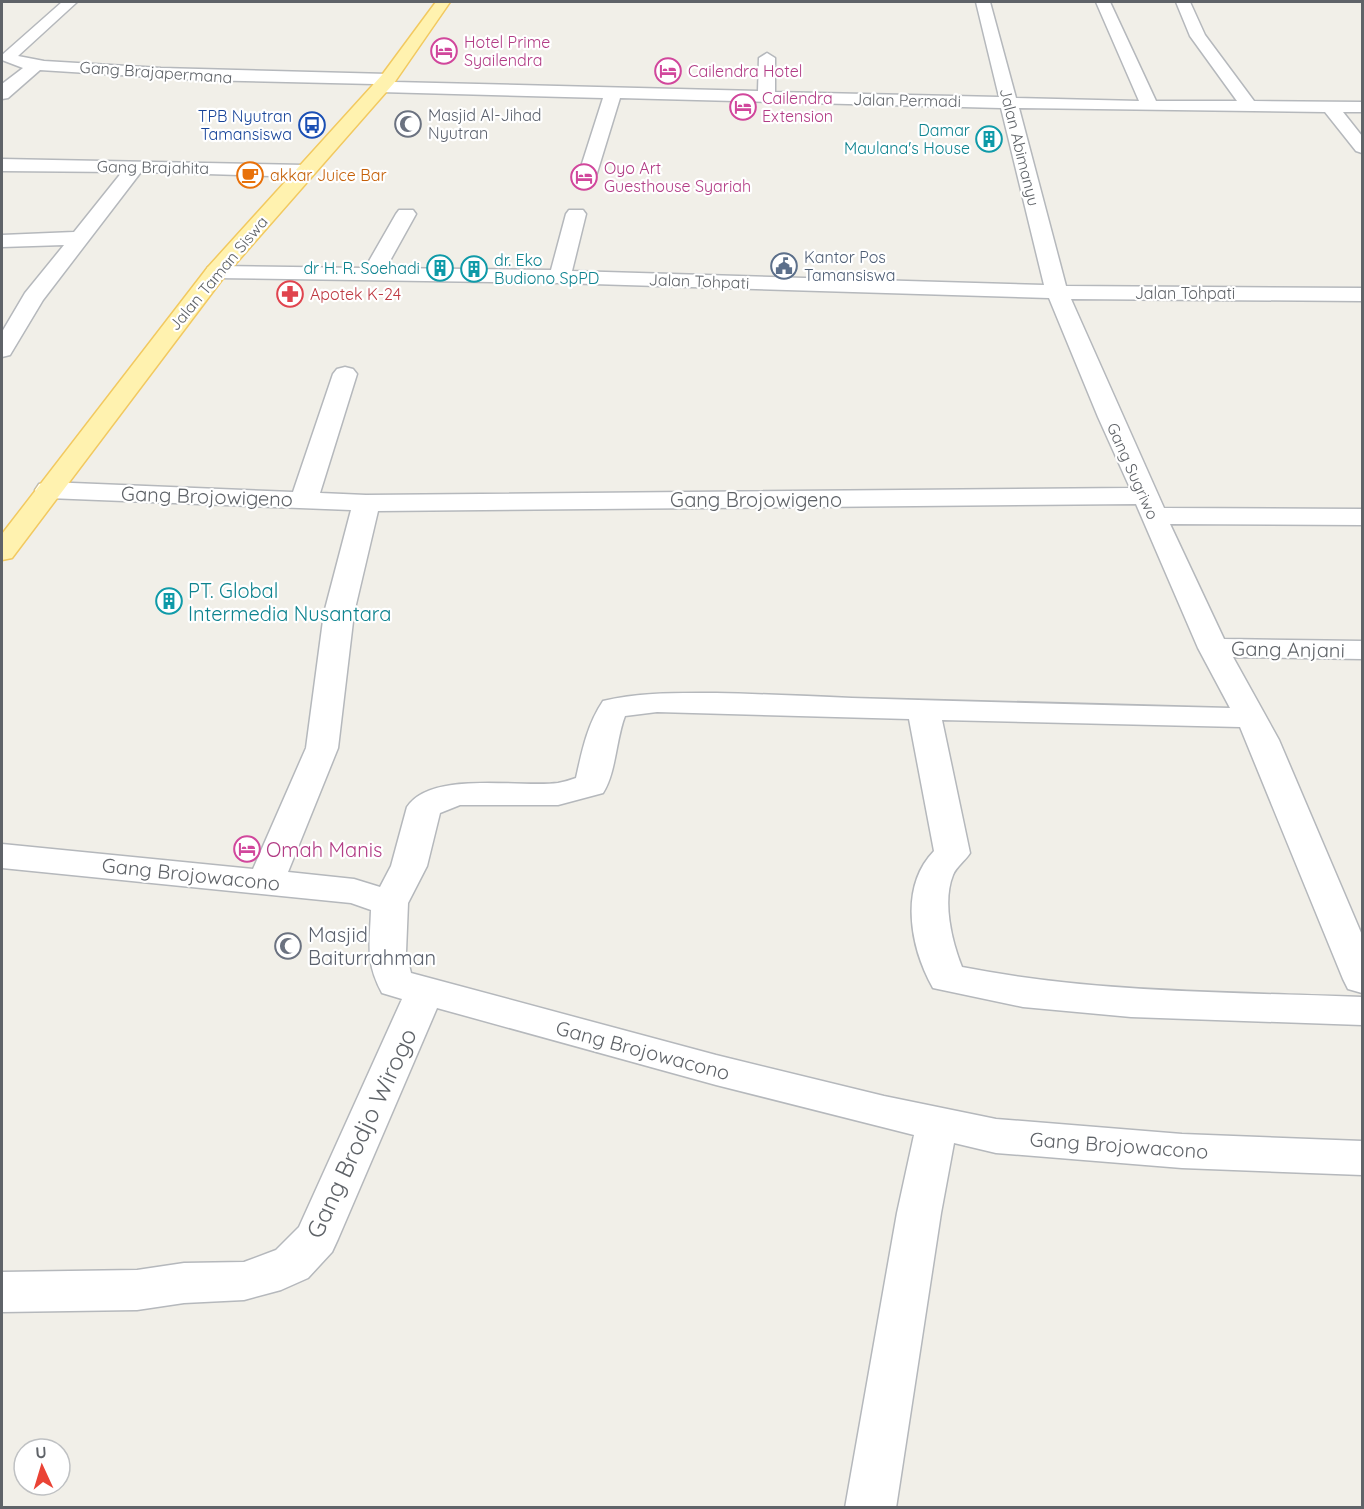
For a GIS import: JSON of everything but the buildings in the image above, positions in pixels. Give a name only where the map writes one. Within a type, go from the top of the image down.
[{"type":"main road","name":"Jalan Taman Siswa","points":[[2,552],[216,272],[384,83],[443,2]]},
{"type":"street","name":"Gang Brajapermana","points":[[70,2],[5,57],[38,64],[227,77],[384,83]]},
{"type":"street","name":"Jalan Abimanyu","points":[[983,2],[1057,292]]},
{"type":"street","points":[[1103,2],[1150,105]]},
{"type":"street","points":[[1183,2],[1198,36],[1249,106]]},
{"type":"street","points":[[12,34],[34,33]]},
{"type":"street","points":[[766,96],[767,58]]},
{"type":"street","points":[[2,94],[38,64]]},
{"type":"street","name":"Jalan Permadi","points":[[384,83],[766,96],[1362,108]]},
{"type":"street","points":[[588,173],[614,91]]},
{"type":"street","points":[[1330,107],[1362,147]]},
{"type":"street","name":"Gang Brajahita","points":[[2,165],[305,171]]},
{"type":"street","points":[[2,350],[33,298],[136,166]]},
{"type":"street","points":[[373,273],[406,213]]},
{"type":"street","points":[[560,277],[576,214]]},
{"type":"street","points":[[2,240],[79,238]]},
{"type":"street","name":"Jalan Tohpati","points":[[216,272],[560,277],[1057,292],[1362,294]]},
{"type":"street","name":"Gang Sugriwo","points":[[1057,292],[1213,648],[1263,740],[1362,979]]},
{"type":"street","points":[[304,500],[345,374]]},
{"type":"street","name":"Gang Brojowigeno","points":[[48,490],[366,502],[1150,506],[1362,516]]},
{"type":"street","points":[[266,881],[322,748],[339,612],[366,502]]},
{"type":"street","name":"Gang Anjani","points":[[1213,648],[1362,650]]},
{"type":"street","points":[[390,903],[409,866],[424,807],[454,794],[558,794],[591,785],[605,722],[615,708],[667,702],[1251,718]]},
{"type":"street","points":[[923,708],[952,853],[937,869],[931,888],[932,938],[946,978],[1023,993],[1131,1003],[1362,1011]]},
{"type":"street","name":"Gang Brojowacono","points":[[2,856],[354,891],[390,903],[390,921],[385,945],[389,968],[396,983],[716,1070],[937,1123],[1008,1137],[1182,1151],[1362,1158]]},
{"type":"street","name":"Gang Brodjo Wirogo","points":[[2,1292],[137,1290],[183,1283],[244,1281],[266,1276],[292,1264],[316,1239],[425,991]]},
{"type":"street","points":[[870,1508],[919,1213],[937,1123]]},
{"type":"place","name":"Hotel Prime Syailendra","points":[[444,51]]},
{"type":"place","name":"Cailendra Hotel","points":[[668,71]]},
{"type":"place","name":"Cailendra Extension","points":[[743,107]]},
{"type":"place","name":"Masjid Al-Jihad Nyutran","points":[[408,124]]},
{"type":"place","name":"TPB Nyutran Tamansiswa","points":[[312,125]]},
{"type":"place","name":"Damar Maulana's House","points":[[989,139]]},
{"type":"place","name":"akkar Juice Bar","points":[[250,175]]},
{"type":"place","name":"Oyo Art Guesthouse Syariah","points":[[584,177]]},
{"type":"place","name":"Kantor Pos Tamansiswa","points":[[784,266]]},
{"type":"place","name":"dr H. R. Soehadi","points":[[440,268]]},
{"type":"place","name":"dr. Eko Budiono SpPD","points":[[474,269]]},
{"type":"place","name":"Apotek K-24","points":[[290,294]]},
{"type":"place","name":"PT. Global Intermedia Nusantara","points":[[169,601]]},
{"type":"place","name":"Omah Manis","points":[[247,849]]},
{"type":"place","name":"Masjid Baiturrahman","points":[[288,946]]}]
